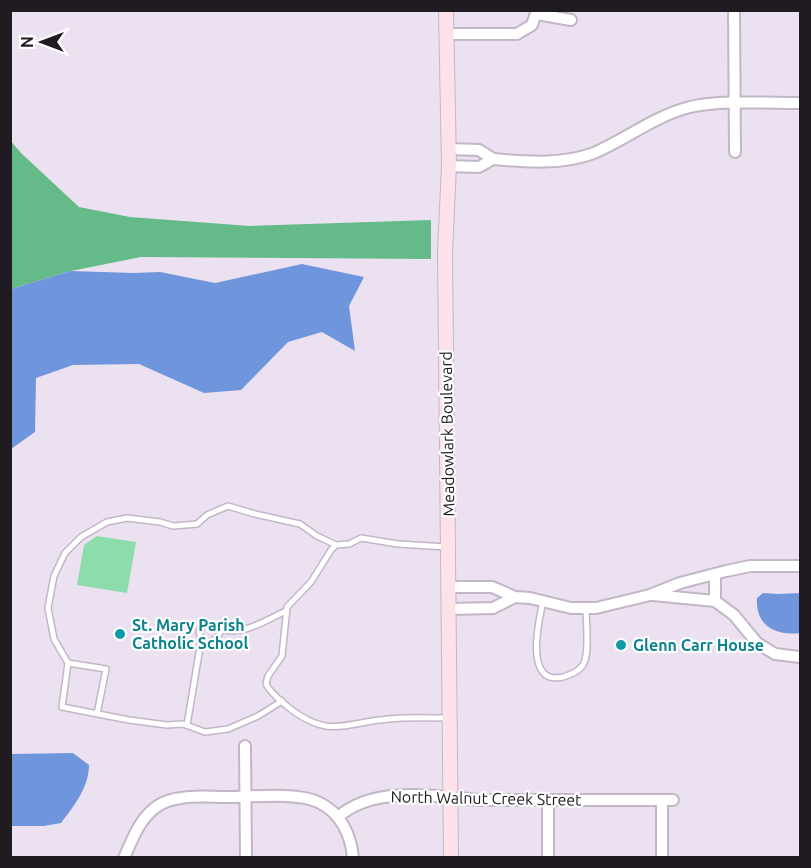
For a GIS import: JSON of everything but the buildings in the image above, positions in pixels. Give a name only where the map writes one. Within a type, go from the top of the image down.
[{"type":"street","name":"Meadowlark Boulevard","points":[[446,10],[449,149],[446,252],[451,858]]},
{"type":"street","points":[[734,10],[735,152]]},
{"type":"street","points":[[446,34],[517,34],[532,25],[537,12],[571,20]]},
{"type":"street","points":[[449,149],[479,150],[493,159],[538,162],[575,159],[601,150],[652,121],[704,105],[801,103]]},
{"type":"street","points":[[449,166],[479,166],[493,159]]},
{"type":"street","points":[[449,587],[492,587],[515,597],[586,609],[650,595],[680,583],[750,566],[801,566]]},
{"type":"street","points":[[715,574],[715,601]]},
{"type":"street","points":[[650,595],[715,601],[734,615],[757,643],[775,654],[801,657]]},
{"type":"street","points":[[449,609],[493,608],[515,597]]},
{"type":"street","points":[[245,746],[246,858]]},
{"type":"street","name":"North Walnut Creek Street","points":[[338,817],[354,805],[378,797],[450,796],[479,800],[668,800],[663,858]]},
{"type":"street","points":[[124,858],[144,818],[169,800],[188,797],[310,799],[321,803],[338,817],[349,837],[352,858]]},
{"type":"street","points":[[548,800],[548,858]]},
{"type":"lane","points":[[282,701],[258,716],[228,729],[205,732],[183,723],[167,725],[62,707],[68,663],[54,639],[48,608],[54,576],[65,553],[81,537],[107,522],[128,518],[172,526],[197,524],[207,515],[228,506],[300,524],[336,545],[349,544],[361,538],[398,544],[448,547]]},
{"type":"lane","points":[[187,725],[201,641],[199,631],[204,625],[213,625],[229,632],[241,630],[285,610],[311,582],[336,545]]},
{"type":"lane","points":[[543,601],[535,652],[540,666],[547,675],[553,677],[571,675],[583,666],[586,656],[586,609]]},
{"type":"lane","points":[[285,610],[285,645],[282,656],[266,681],[268,688],[305,720],[324,727],[353,726],[405,717],[449,718]]},
{"type":"lane","points":[[201,641],[209,643],[217,638],[222,628]]},
{"type":"lane","points":[[68,663],[106,669],[97,714]]},
{"type":"green space","points":[[10,140],[79,207],[130,217],[250,226],[431,220],[431,259],[141,257],[71,271],[11,289]]},
{"type":"green space","points":[[97,536],[136,542],[127,593],[77,585],[84,545]]},
{"type":"water","points":[[302,264],[364,277],[349,306],[355,351],[322,332],[288,342],[241,390],[204,393],[139,364],[73,365],[36,378],[35,432],[11,449],[11,289],[71,271],[160,272],[215,283]]},
{"type":"water","points":[[763,593],[800,593],[800,633],[775,631],[763,622],[757,608],[757,598]]},
{"type":"water","points":[[73,753],[89,765],[88,773],[80,796],[61,823],[44,826],[11,826],[11,754]]},
{"type":"place","name":"St. Mary Parish Catholic School","points":[[120,634]]},
{"type":"place","name":"Glenn Carr House","points":[[621,645]]}]
